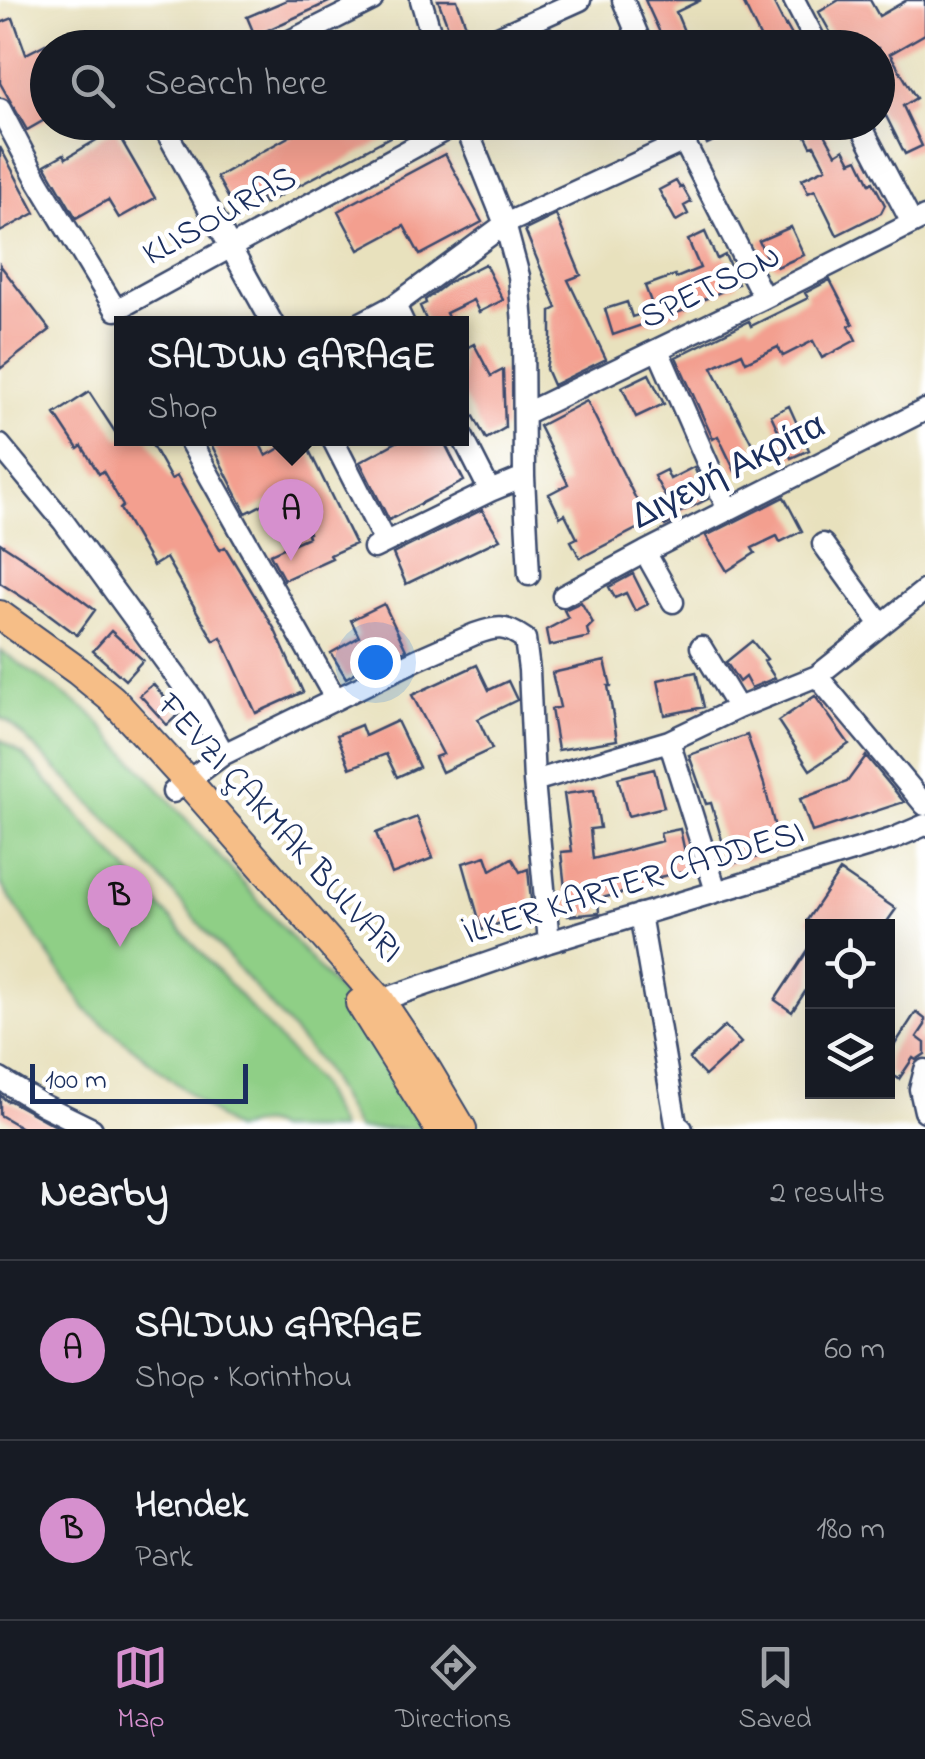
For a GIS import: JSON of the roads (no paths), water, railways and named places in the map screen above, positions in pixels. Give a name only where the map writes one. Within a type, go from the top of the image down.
[{"type":"main road","points":[[0,615],[112,699],[181,787],[427,1070],[462,1129]]},
{"type":"main road","points":[[0,637],[66,682],[181,787]]},
{"type":"main road","points":[[372,1004],[439,1129]]},
{"type":"street","points":[[312,30],[372,0]]},
{"type":"street","points":[[421,0],[430,30]]},
{"type":"street","points":[[514,30],[580,0]]},
{"type":"street","points":[[622,0],[634,30]]},
{"type":"street","points":[[794,0],[810,30]]},
{"type":"street","name":"KLISOURAS","points":[[0,109],[38,181],[116,310],[429,140]]},
{"type":"street","points":[[170,140],[268,316]]},
{"type":"street","points":[[470,140],[505,224],[519,276],[528,575]]},
{"type":"street","points":[[400,314],[505,224],[663,140]]},
{"type":"street","points":[[682,140],[764,298]]},
{"type":"street","points":[[870,140],[919,220]]},
{"type":"street","name":"SPETSON","points":[[524,414],[919,220]]},
{"type":"street","points":[[658,350],[728,510]]},
{"type":"street","name":"Διγενή Ακρίτα","points":[[563,596],[925,410]]},
{"type":"street","points":[[0,445],[63,521],[195,702],[224,754]]},
{"type":"street","points":[[193,446],[335,698]]},
{"type":"street","points":[[336,446],[380,545],[524,477]]},
{"type":"street","points":[[467,446],[490,491]]},
{"type":"street","points":[[823,544],[880,623]]},
{"type":"street","points":[[645,552],[673,602]]},
{"type":"street","points":[[534,781],[669,740],[817,676],[925,590]]},
{"type":"street","points":[[181,787],[224,754],[335,698],[475,634],[494,627],[512,630],[525,640],[529,670],[548,942]]},
{"type":"street","points":[[701,646],[738,708]]},
{"type":"street","points":[[817,676],[925,806]]},
{"type":"street","points":[[669,740],[716,891]]},
{"type":"street","name":"İLKER KARTER CADDESI","points":[[372,1004],[548,942],[922,832]]},
{"type":"street","points":[[640,914],[679,1126]]},
{"type":"street","points":[[925,1070],[920,1089],[925,1111]]},
{"type":"street","points":[[0,1079],[92,1129]]},
{"type":"place","name":"SALDUN GARAGE","points":[[291,561]]},
{"type":"place","name":"Hendek","points":[[120,947]]}]
